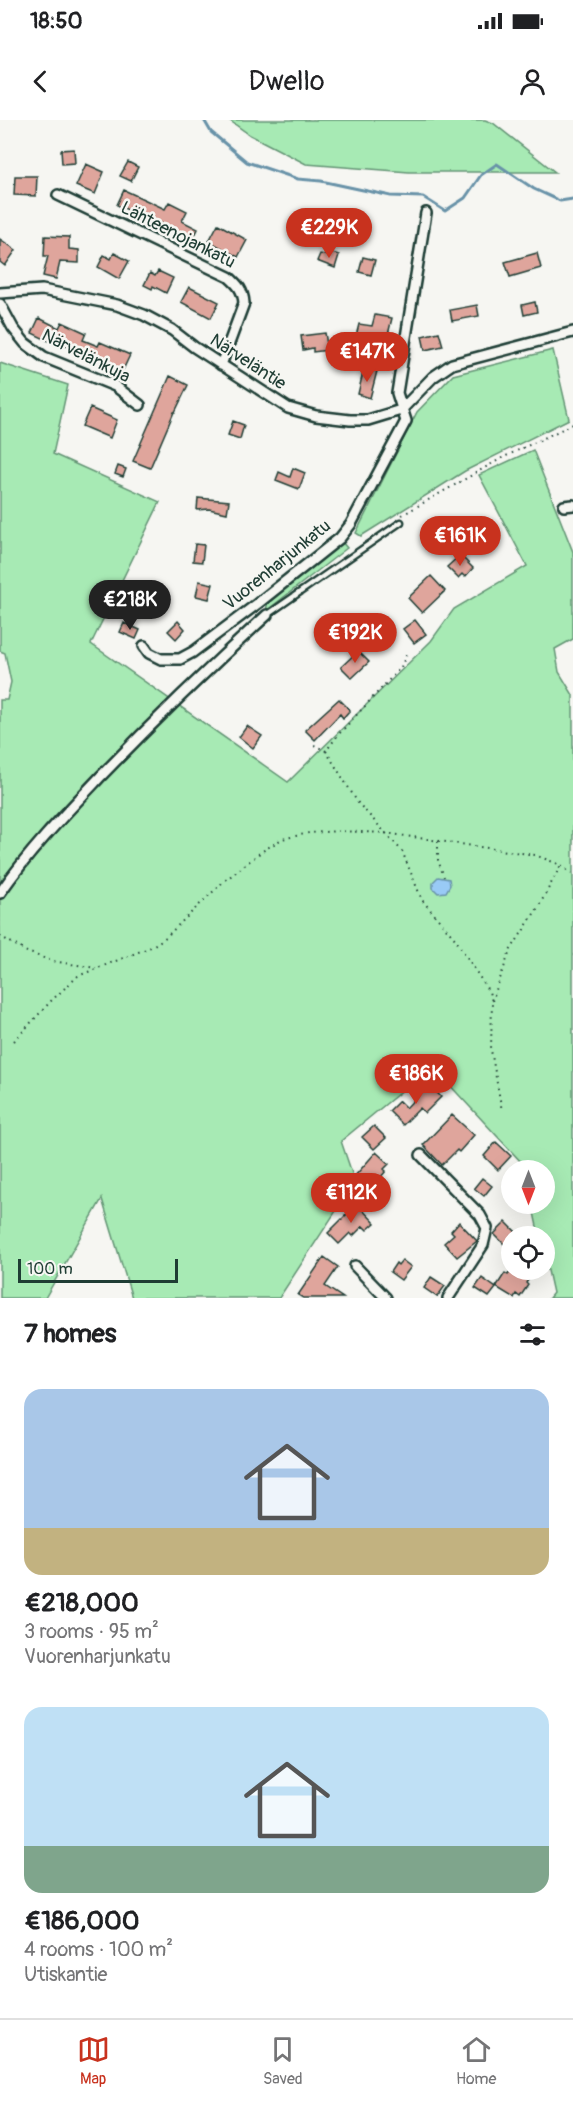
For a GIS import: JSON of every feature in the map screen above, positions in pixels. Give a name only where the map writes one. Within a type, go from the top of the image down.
[{"type":"street","name":"Lähteenojankatu","points":[[58,195],[229,277],[239,286],[244,303],[221,365]]},
{"type":"street","points":[[401,410],[397,393],[426,213]]},
{"type":"street","name":"Närveläntie","points":[[0,293],[42,290],[117,305],[144,315],[171,330],[288,408],[316,416],[350,420],[368,420],[401,410],[433,377],[452,364],[573,332]]},
{"type":"street","name":"Närvelänkuja","points":[[0,304],[13,328],[25,342],[44,357],[115,386],[140,405]]},
{"type":"street","name":"Vuorenharjunkatu","points":[[144,646],[149,653],[161,659],[180,659],[193,652],[340,538],[365,500],[406,421],[401,410]]},
{"type":"street","points":[[0,893],[22,862],[80,798],[177,699],[267,615]]},
{"type":"street","points":[[421,1155],[480,1215],[487,1228],[483,1245],[448,1298]]},
{"type":"street","points":[[355,1266],[386,1298]]},
{"type":"lane","points":[[267,615],[400,520]]},
{"type":"path","points":[[400,520],[502,458],[573,424]]},
{"type":"path","points":[[326,751],[401,667],[407,653]]},
{"type":"path","points":[[314,744],[326,751],[358,803],[402,851],[415,888],[422,900],[468,957],[480,975],[492,1001]]},
{"type":"path","points":[[14,1041],[78,976],[152,947],[166,937],[222,883],[261,852],[282,839],[309,833],[339,831],[385,833],[535,855],[561,865],[573,875]]},
{"type":"path","points":[[438,841],[438,860],[444,877]]},
{"type":"path","points":[[502,1111],[493,1067],[492,1001],[510,951],[539,906],[561,865]]},
{"type":"path","points":[[0,936],[27,952],[52,961],[99,968]]},
{"type":"green space","points":[[229,120],[485,120],[493,123],[555,172],[409,172],[306,164],[250,135]]},
{"type":"green space","points":[[553,350],[569,419],[465,471],[361,536],[356,533],[417,412],[453,375]]},
{"type":"green space","points":[[0,363],[68,385],[53,454],[160,502],[91,644],[288,782],[431,641],[454,609],[527,566],[479,475],[533,450],[573,552],[573,639],[555,649],[559,672],[573,695],[573,1298],[549,1298],[553,1293],[550,1280],[555,1280],[555,1226],[537,1226],[534,1214],[555,1214],[555,1160],[519,1160],[432,1066],[341,1141],[355,1182],[279,1298],[132,1298],[102,1199],[45,1298],[0,1298],[0,700],[7,700],[11,682],[5,653],[0,651]]},
{"type":"green space","points":[[342,542],[347,548],[266,611],[268,601],[335,545]]},
{"type":"water","points":[[438,877],[449,879],[450,885],[446,892],[438,893],[433,888],[433,882]]},
{"type":"building","points":[[74,149],[75,163],[62,164],[61,150]]},
{"type":"building","points":[[128,162],[138,167],[131,181],[120,176]]},
{"type":"building","points":[[86,164],[104,172],[95,194],[76,186]]},
{"type":"building","points":[[15,176],[37,176],[36,196],[14,195]]},
{"type":"building","points":[[124,190],[165,209],[169,202],[187,211],[182,221],[198,229],[193,239],[146,216],[145,218],[117,205]]},
{"type":"building","points":[[218,224],[247,240],[238,257],[209,241]]},
{"type":"building","points":[[45,236],[69,237],[69,249],[79,250],[79,263],[60,262],[56,279],[43,276],[48,256],[44,256]]},
{"type":"building","points":[[0,239],[16,250],[5,266],[0,262]]},
{"type":"building","points":[[326,251],[339,255],[335,268],[317,261],[320,254],[325,255]]},
{"type":"building","points":[[114,253],[129,261],[119,279],[98,267],[104,255],[111,259]]},
{"type":"building","points":[[537,253],[541,268],[510,277],[505,262]]},
{"type":"building","points":[[363,257],[375,260],[371,275],[359,272]]},
{"type":"building","points":[[158,271],[173,278],[166,293],[153,286],[152,289],[144,285],[150,273],[155,276]]},
{"type":"building","points":[[189,287],[219,302],[211,318],[181,302]]},
{"type":"building","points":[[535,302],[537,312],[524,315],[522,305]]},
{"type":"building","points":[[477,305],[479,316],[452,321],[450,310]]},
{"type":"building","points":[[375,315],[392,318],[386,343],[356,336],[359,324],[372,326]]},
{"type":"building","points":[[39,318],[59,328],[62,322],[86,333],[83,340],[98,346],[100,342],[130,355],[122,372],[52,339],[51,342],[32,333]]},
{"type":"building","points":[[439,332],[443,346],[425,350],[422,336]]},
{"type":"building","points":[[325,333],[328,350],[313,352],[313,348],[303,350],[301,336]]},
{"type":"building","points":[[364,368],[377,371],[370,398],[358,394]]},
{"type":"building","points":[[170,376],[188,385],[150,468],[133,461]]},
{"type":"building","points":[[90,408],[117,420],[110,438],[82,426]]},
{"type":"building","points":[[233,421],[244,425],[240,439],[228,435]]},
{"type":"building","points":[[118,466],[126,469],[123,477],[115,474]]},
{"type":"building","points":[[293,468],[305,473],[299,489],[276,480],[279,472],[290,477]]},
{"type":"building","points":[[198,498],[229,501],[227,513],[209,509],[197,510]]},
{"type":"building","points":[[195,544],[204,545],[202,562],[193,561]]},
{"type":"building","points":[[460,555],[473,568],[465,577],[462,574],[458,578],[447,567]]},
{"type":"building","points":[[431,576],[445,591],[422,613],[408,598]]},
{"type":"building","points":[[199,581],[213,584],[209,599],[196,596]]},
{"type":"building","points":[[415,620],[426,634],[414,643],[403,629]]},
{"type":"building","points":[[178,621],[185,629],[176,639],[168,631]]},
{"type":"building","points":[[124,623],[140,630],[136,639],[120,632]]},
{"type":"building","points":[[358,651],[369,662],[352,678],[341,667]]},
{"type":"building","points":[[339,699],[350,710],[343,718],[340,714],[315,740],[305,730]]},
{"type":"building","points":[[247,726],[262,736],[253,748],[239,737]]},
{"type":"building","points":[[429,1084],[441,1097],[425,1113],[420,1108],[403,1125],[389,1111],[399,1101],[406,1108]]},
{"type":"building","points":[[452,1115],[474,1135],[459,1152],[457,1150],[442,1165],[423,1145]]},
{"type":"building","points":[[374,1126],[386,1138],[374,1149],[362,1137]]},
{"type":"building","points":[[496,1142],[511,1156],[507,1160],[501,1160],[501,1167],[498,1170],[484,1156]]},
{"type":"building","points":[[376,1152],[389,1164],[380,1178],[378,1176],[372,1182],[369,1179],[363,1186],[354,1177]]},
{"type":"building","points":[[482,1178],[492,1186],[484,1196],[474,1188]]},
{"type":"building","points":[[357,1204],[375,1223],[367,1230],[363,1226],[353,1236],[350,1233],[339,1244],[328,1233]]},
{"type":"building","points":[[459,1222],[477,1241],[457,1257],[444,1243],[454,1234],[451,1231]]},
{"type":"building","points":[[501,1227],[501,1241],[494,1234]]},
{"type":"building","points":[[324,1257],[338,1267],[325,1286],[343,1298],[303,1298],[298,1295]]},
{"type":"building","points":[[402,1260],[411,1267],[401,1280],[390,1272],[396,1263],[398,1265]]},
{"type":"building","points":[[431,1277],[445,1286],[437,1297],[424,1288]]},
{"type":"building","points":[[482,1278],[496,1288],[489,1297],[475,1288]]},
{"type":"building","points":[[501,1279],[528,1280],[526,1283],[528,1285],[520,1297],[516,1294],[514,1298],[496,1287]]},
{"type":"waterway","points":[[204,120],[211,132],[247,162],[298,179],[321,181],[391,196],[423,197],[445,211],[465,198],[481,175],[497,164],[534,189],[560,201],[573,199]]}]
